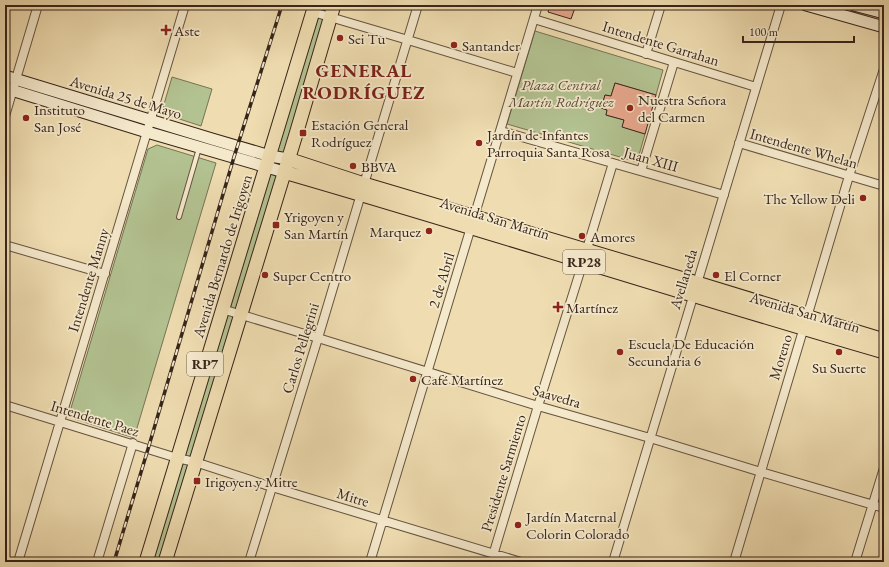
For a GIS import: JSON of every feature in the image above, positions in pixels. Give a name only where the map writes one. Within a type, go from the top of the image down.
[{"type":"main road","points":[[806,5],[884,26]]},
{"type":"main road","points":[[854,5],[884,14]]},
{"type":"main road","name":"Avenida Bernardo de Irigoyen","points":[[146,562],[314,9]]},
{"type":"main road","name":"RP7","points":[[165,562],[332,11]]},
{"type":"main road","name":"Avenida 25 de Mayo","points":[[5,76],[238,146]]},
{"type":"main road","name":"Avenida 25 de Mayo","points":[[9,90],[234,157]]},
{"type":"main road","name":"Avenida San Martín","points":[[238,146],[268,161]]},
{"type":"main road","name":"Avenida San Martín","points":[[234,157],[268,161],[473,222],[805,323],[884,352]]},
{"type":"main road","name":"Avenida San Martín","points":[[805,323],[884,340]]},
{"type":"street","points":[[5,116],[9,90],[16,80],[38,5]]},
{"type":"street","name":"Intendente Manny","points":[[18,562],[185,5]]},
{"type":"street","name":"Carlos Pellegrini","points":[[249,562],[418,5]]},
{"type":"street","name":"2 de Abril","points":[[370,562],[538,5]]},
{"type":"street","points":[[646,54],[661,5]]},
{"type":"street","name":"Avellaneda","points":[[613,562],[724,196],[780,5]]},
{"type":"street","points":[[314,9],[332,11],[408,40],[517,73]]},
{"type":"street","name":"Intendente Garrahan","points":[[534,19],[756,87]]},
{"type":"street","points":[[641,171],[674,62]]},
{"type":"street","name":"Moreno","points":[[734,562],[849,176],[884,69]]},
{"type":"street","name":"Juan XIII","points":[[501,130],[724,196]]},
{"type":"street","name":"Intendente Whelan","points":[[739,143],[884,186]]},
{"type":"street","name":"Presidente Sarmiento","points":[[493,558],[612,163]]},
{"type":"street","points":[[5,245],[105,274]]},
{"type":"street","name":"Saavedra","points":[[222,309],[538,406],[884,508]]},
{"type":"street","name":"Intendente Paez","points":[[5,405],[133,443],[177,458]]},
{"type":"street","points":[[97,562],[133,443]]},
{"type":"street","name":"Mitre","points":[[177,458],[195,462],[383,520],[493,558],[521,562]]},
{"type":"street","points":[[855,562],[884,468]]},
{"type":"lane","points":[[179,217],[200,147]]},
{"type":"green space","points":[[315,5],[334,5],[165,562],[146,562]]},
{"type":"green space","name":"Plaza Central Martín Rodríguez","points":[[535,31],[663,70],[656,95],[615,83],[611,96],[605,95],[602,108],[607,110],[606,115],[624,120],[623,127],[645,134],[637,162],[507,124]]},
{"type":"green space","points":[[172,77],[212,89],[201,126],[164,114],[162,111]]},
{"type":"green space","points":[[157,145],[216,163],[134,438],[75,419],[71,408],[148,149]]},
{"type":"building","points":[[550,5],[576,5],[571,19],[548,12]]},
{"type":"building","points":[[615,83],[656,95],[645,134],[622,127],[624,120],[606,115],[607,110],[601,108],[605,95],[611,96]]},
{"type":"railway","points":[[114,562],[234,157],[282,5]]},
{"type":"place","name":"Aste","points":[[166,30]]},
{"type":"place","name":"Sei Tu","points":[[340,38]]},
{"type":"place","name":"Santander","points":[[454,45]]},
{"type":"place","name":"Nuestra Señora del Carmen","points":[[630,108]]},
{"type":"place","name":"Instituto San José","points":[[26,118]]},
{"type":"place","name":"Estación General Rodríguez","points":[[303,133]]},
{"type":"place","name":"Jardín de Infantes Parroquia Santa Rosa","points":[[479,143]]},
{"type":"place","name":"BBVA","points":[[353,166]]},
{"type":"place","name":"The Yellow Deli","points":[[863,198]]},
{"type":"place","name":"Yrigoyen y San Martín","points":[[276,225]]},
{"type":"place","name":"Marquez","points":[[429,231]]},
{"type":"place","name":"Amores","points":[[582,236]]},
{"type":"place","name":"Super Centro","points":[[265,275]]},
{"type":"place","name":"El Corner","points":[[716,275]]},
{"type":"place","name":"Martínez","points":[[558,307]]},
{"type":"place","name":"Escuela De Educación Secundaria 6","points":[[620,352]]},
{"type":"place","name":"Su Suerte","points":[[839,352]]},
{"type":"place","name":"Café Martínez","points":[[413,379]]},
{"type":"place","name":"Irigoyen y Mitre","points":[[197,481]]},
{"type":"place","name":"Jardín Maternal Colorin Colorado","points":[[518,525]]},
{"type":"district","name":"GENERAL RODRÍGUEZ","points":[[364,81]]}]
